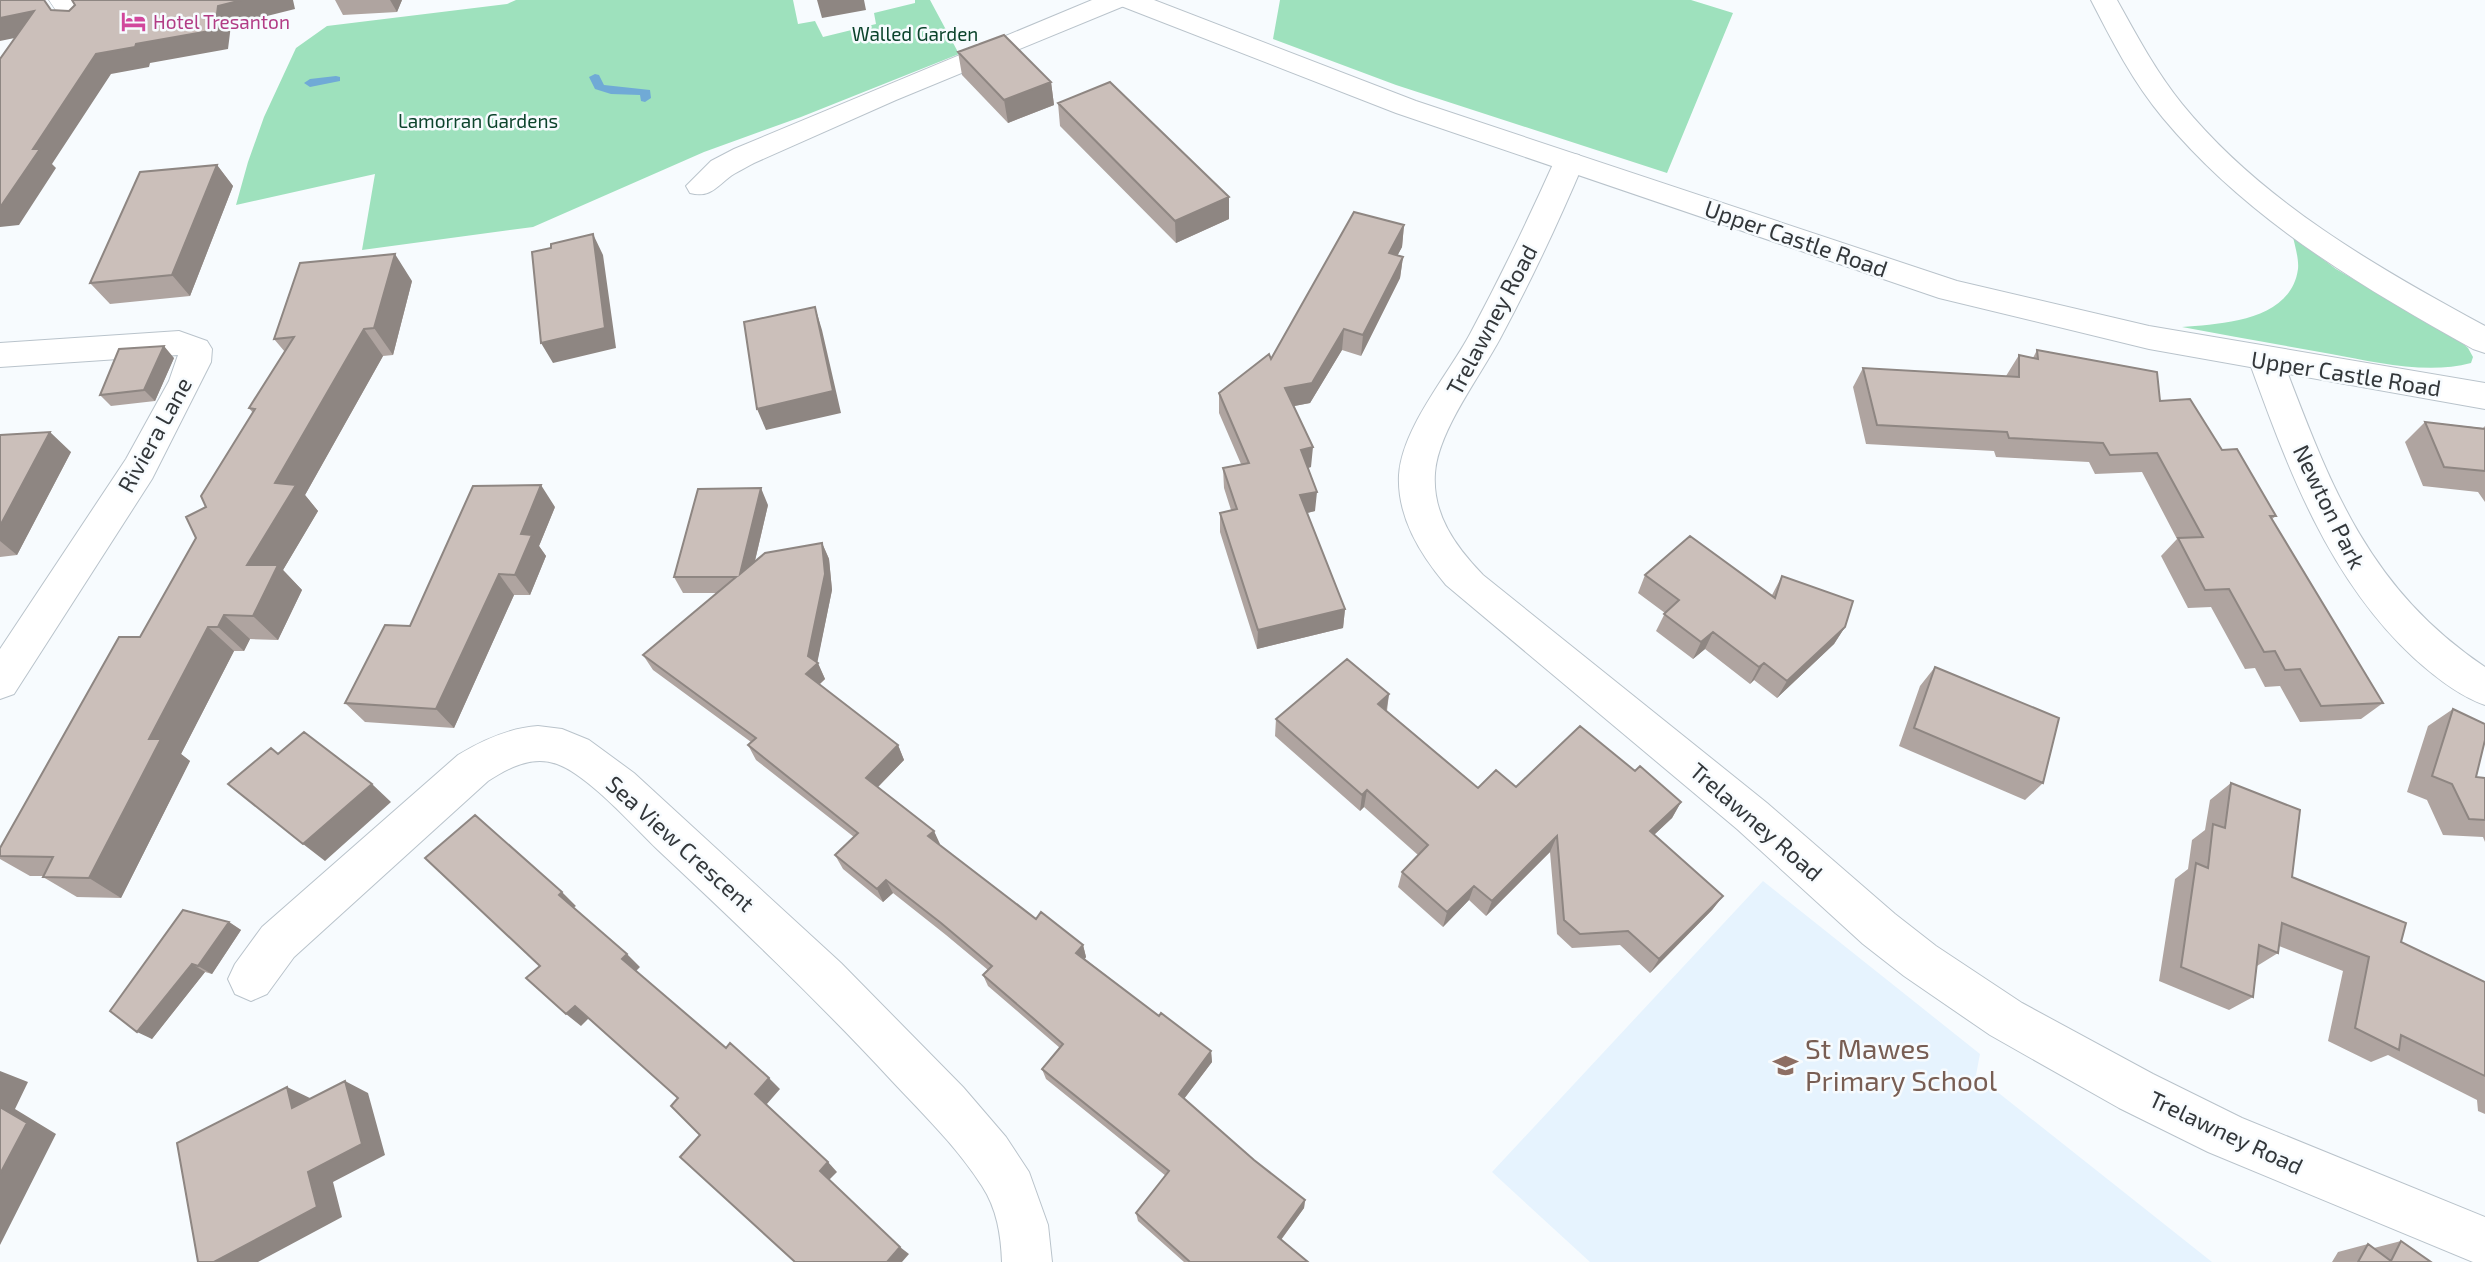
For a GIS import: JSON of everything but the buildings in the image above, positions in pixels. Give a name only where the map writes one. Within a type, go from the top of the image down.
[{"type":"street","points":[[701,186],[723,168],[744,156],[1115,0]]},
{"type":"street","name":"Upper Castle Road","points":[[1130,0],[1406,107],[1950,290],[2077,323],[2266,361],[2485,397]]},
{"type":"street","points":[[2104,0],[2130,49],[2172,110],[2238,179],[2333,252],[2485,341]]},
{"type":"street","name":"Trelawney Road","points":[[1569,162],[1510,290],[1420,456],[1417,489],[1420,509],[1433,540],[1453,569],[1470,586],[1752,816],[1879,929],[1983,1004],[2064,1053],[2225,1135],[2485,1242]]},
{"type":"street","name":"Riviera Lane","points":[[0,355],[179,344],[195,349],[196,355],[186,381],[126,491],[0,682]]},
{"type":"street","name":"Newton Park","points":[[2266,361],[2288,422],[2327,512],[2370,587],[2398,621],[2431,651],[2485,688]]},
{"type":"street","name":"Sea View Crescent","points":[[251,979],[278,942],[473,768],[493,754],[517,746],[541,744],[563,747],[582,757],[640,806],[790,943],[981,1143],[1000,1170],[1023,1217],[1027,1262]]},
{"type":"lane","points":[[60,0],[76,23]]},
{"type":"shaded area","name":"St Mawes Primary School","points":[[1763,881],[1980,1054],[1976,1075],[2212,1262],[1590,1262],[1492,1172]]},
{"type":"green space","name":"Lamorran Gardens","points":[[516,0],[793,0],[798,24],[815,21],[823,37],[876,24],[874,13],[915,3],[915,0],[930,0],[959,54],[801,117],[704,152],[533,227],[362,250],[375,174],[236,205],[264,117],[296,48],[327,26],[507,4]]},
{"type":"green space","points":[[1280,0],[1691,0],[1733,13],[1667,173],[1396,85],[1273,39]]},
{"type":"green space","points":[[2293,237],[2336,269],[2459,340],[2473,357],[2471,363],[2437,368],[2401,366],[2182,327],[2234,321],[2269,309],[2283,300],[2293,286],[2298,269]]},
{"type":"waterway","points":[[595,77],[599,87],[646,93],[645,98]]},
{"type":"waterway","points":[[310,83],[336,79]]},
{"type":"waterway","points":[[280,118],[283,111]]},
{"type":"place","name":"Hotel Tresanton","points":[[133,22]]},
{"type":"place","name":"St Mawes Primary School","points":[[1785,1065]]},
{"type":"park label","name":"Walled Garden","points":[[915,34]]}]
